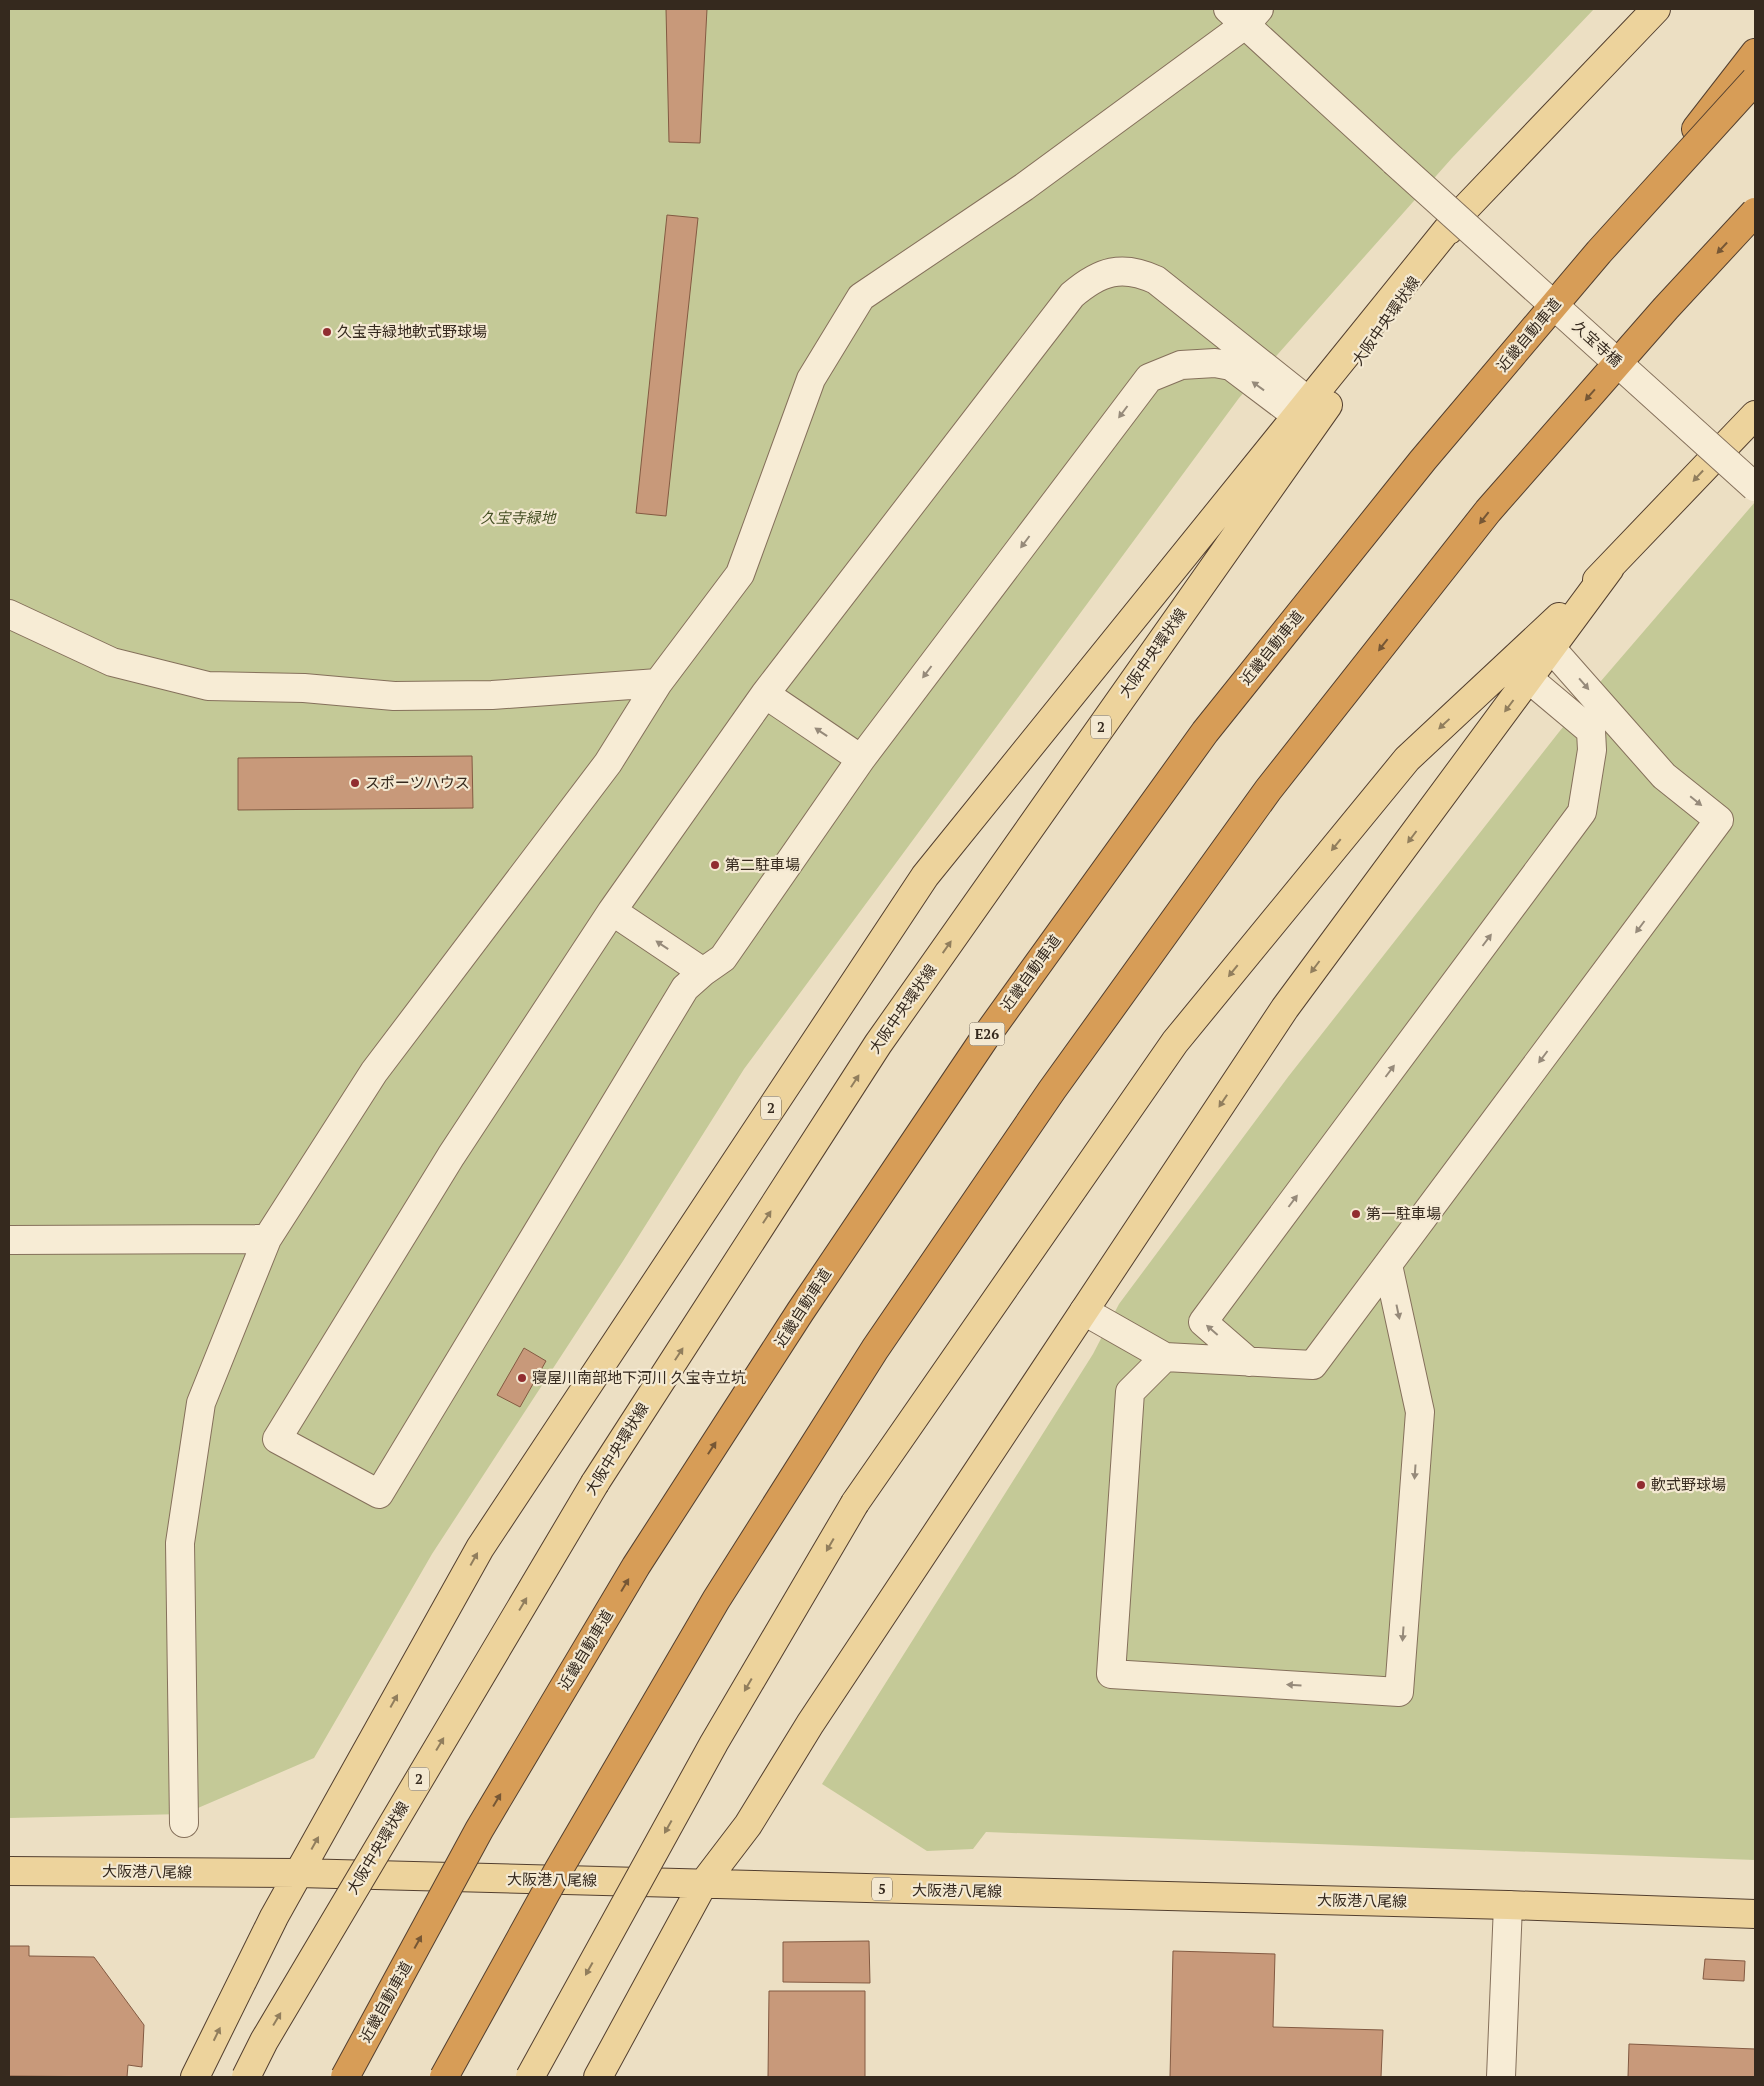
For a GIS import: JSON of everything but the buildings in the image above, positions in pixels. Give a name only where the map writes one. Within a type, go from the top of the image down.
[{"type":"highway","points":[[1599,252],[1755,53]]},
{"type":"highway","name":"近畿自動車道","points":[[345,2077],[479,1830],[636,1566],[800,1312],[984,1039],[1205,732],[1423,460],[1599,252],[1755,80]]},
{"type":"highway","points":[[444,2077],[560,1869],[716,1600],[875,1349],[1052,1090],[1268,790],[1488,511],[1666,308],[1755,212]]},
{"type":"main road","name":"大阪中央環状線","points":[[246,2077],[264,2041],[595,1483],[878,1044],[1459,215],[1656,9]]},
{"type":"main road","name":"2","points":[[195,2077],[274,1917],[480,1548],[924,876],[1459,215]]},
{"type":"main road","points":[[530,2077],[714,1743],[855,1503],[1175,1042],[1407,759],[1610,568],[1755,415]]},
{"type":"main road","points":[[598,2077],[704,1884],[748,1825],[810,1724],[1285,1008],[1610,568]]},
{"type":"main road","name":"大阪港八尾線","points":[[9,1871],[298,1874],[1508,1905],[1755,1914]]},
{"type":"street","name":"久宝寺橋","points":[[1244,14],[1394,161],[1755,487]]},
{"type":"street","points":[[184,1824],[180,1543],[201,1403],[267,1239],[374,1072],[608,763],[658,683],[740,574],[811,379],[861,297],[1024,187],[1244,14]]},
{"type":"street","points":[[1120,270],[1142,273],[1156,280],[1303,409],[1231,366],[1215,362],[1181,365],[1149,378],[861,759],[723,958],[685,988],[378,1494],[277,1439],[451,1156],[612,911],[765,694],[1072,295],[1086,283],[1102,275],[1120,270]]},
{"type":"street","points":[[9,614],[112,662],[208,686],[304,688],[394,696],[492,695],[658,683]]},
{"type":"street","points":[[1084,1311],[1165,1357],[1313,1365],[1719,820],[1664,776],[1552,648]]},
{"type":"street","points":[[1249,1362],[1203,1322],[1582,812],[1592,750],[1591,731],[1529,679]]},
{"type":"street","points":[[765,694],[861,759]]},
{"type":"street","points":[[612,911],[703,972]]},
{"type":"street","points":[[9,1240],[267,1239]]},
{"type":"street","points":[[1165,1357],[1130,1392],[1111,1674],[1399,1692],[1420,1412],[1388,1265]]},
{"type":"street","points":[[1501,2077],[1508,1905]]},
{"type":"green space","name":"久宝寺緑地","points":[[9,9],[1594,9],[1452,158],[1239,398],[744,1069],[623,1261],[432,1554],[314,1758],[184,1814],[9,1818]]},
{"type":"green space","points":[[1755,502],[1755,1860],[986,1832],[973,1849],[927,1851],[822,1784],[1093,1354],[1119,1304],[1288,1077],[1559,732]]},
{"type":"place","name":"久宝寺緑地軟式野球場","points":[[327,332]]},
{"type":"place","name":"スポーツハウス","points":[[355,783]]},
{"type":"place","name":"第二駐車場","points":[[715,865]]},
{"type":"place","name":"第一駐車場","points":[[1356,1214]]},
{"type":"place","name":"寝屋川南部地下河川 久宝寺立坑","points":[[522,1378]]},
{"type":"place","name":"軟式野球場","points":[[1641,1485]]}]
